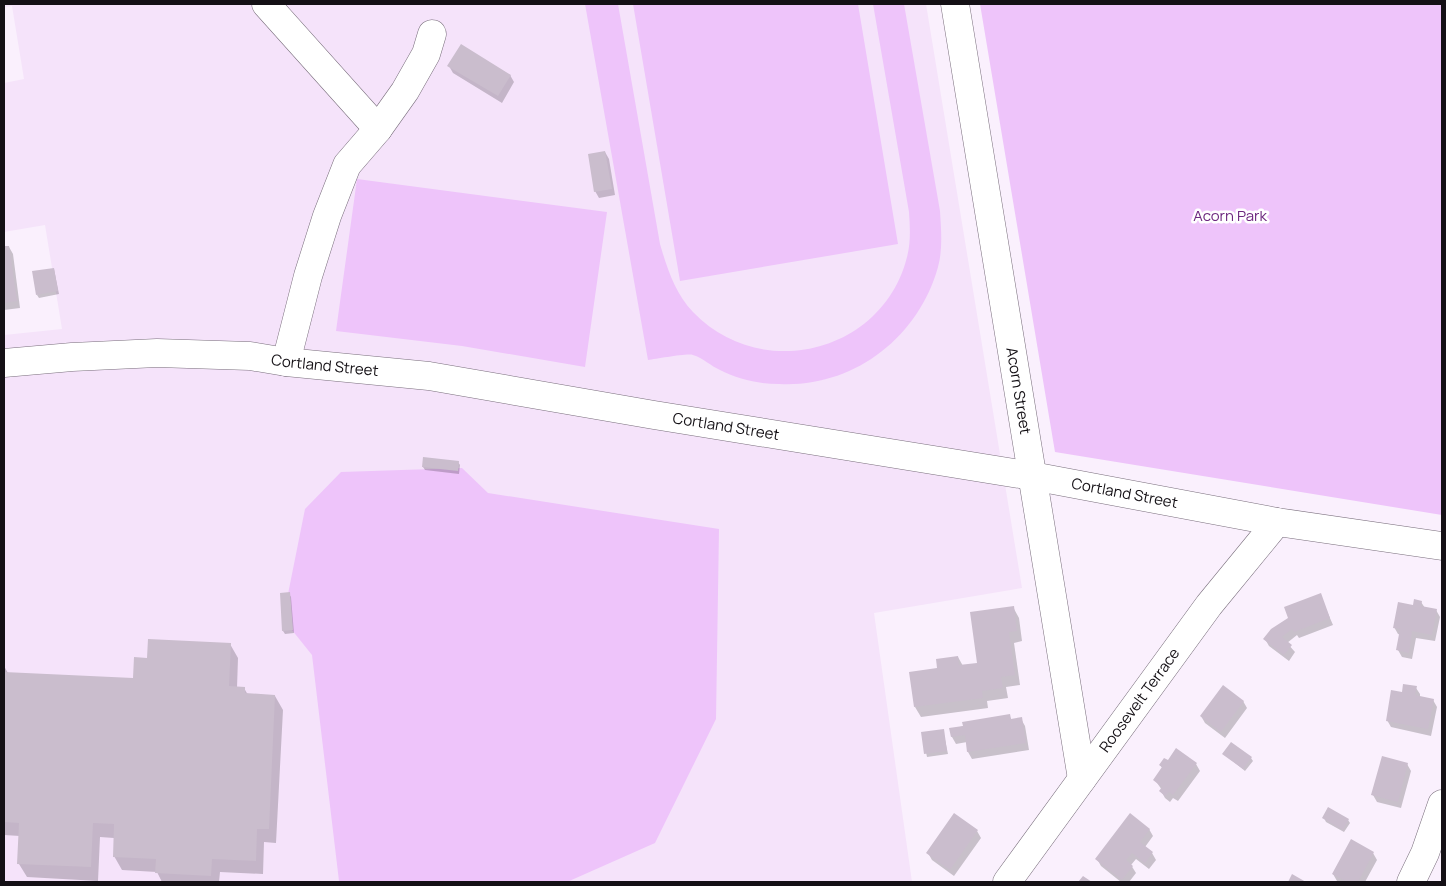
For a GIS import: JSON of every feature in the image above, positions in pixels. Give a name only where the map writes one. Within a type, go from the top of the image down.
[{"type":"street","points":[[266,4],[378,129]]},
{"type":"street","name":"Acorn Street","points":[[956,4],[1082,779]]},
{"type":"street","points":[[286,362],[308,276],[327,216],[347,165],[378,129],[405,91],[426,54],[432,34]]},
{"type":"street","name":"Cortland Street","points":[[4,363],[152,353],[250,356],[286,362],[430,376],[664,417],[1032,476],[1277,522],[1442,546]]},
{"type":"street","name":"Roosevelt Terrace","points":[[1007,882],[1209,605],[1277,522]]},
{"type":"street","points":[[1411,882],[1442,804]]},
{"type":"shaded area","points":[[4,4],[926,4],[1022,588],[874,613],[912,882],[4,882],[4,335],[62,329],[45,225],[4,232],[4,83],[24,79],[12,6],[4,7]]},
{"type":"green space","points":[[585,4],[618,4],[660,244],[669,271],[681,297],[693,312],[721,334],[752,347],[784,351],[816,347],[847,335],[873,316],[894,290],[907,257],[910,240],[909,212],[873,4],[904,4],[940,211],[941,253],[928,293],[915,316],[898,337],[878,354],[856,368],[832,378],[806,383],[771,384],[748,380],[727,373],[693,355],[678,355],[648,360]]},
{"type":"green space","points":[[633,4],[858,4],[898,244],[680,281]]},
{"type":"green space","name":"Acorn Park","points":[[980,4],[1442,4],[1442,515],[1055,452]]},
{"type":"green space","points":[[357,179],[607,212],[585,367],[462,346],[336,331]]},
{"type":"green space","points":[[462,468],[488,493],[719,529],[716,719],[655,843],[567,882],[339,881],[312,655],[288,625],[287,599],[305,509],[341,472]]},
{"type":"building","points":[[461,44],[511,75],[498,96],[447,66]]},
{"type":"building","points":[[605,151],[612,189],[594,192],[588,154]]},
{"type":"building","points":[[4,246],[9,246],[17,301],[4,303]]},
{"type":"building","points":[[54,268],[58,291],[36,295],[32,271]]},
{"type":"building","points":[[423,457],[459,461],[458,471],[422,467]]},
{"type":"building","points":[[290,592],[293,630],[282,631],[280,593]]},
{"type":"building","points":[[1321,593],[1330,618],[1294,632],[1292,629],[1282,637],[1292,645],[1284,655],[1263,639],[1271,629],[1288,618],[1284,607]]},
{"type":"building","points":[[1414,599],[1422,601],[1421,606],[1437,609],[1432,635],[1412,631],[1409,653],[1396,650],[1400,629],[1393,628],[1398,602],[1413,605]]},
{"type":"building","points":[[1014,606],[1017,631],[1009,632],[1015,675],[1001,677],[1003,688],[982,691],[983,698],[914,707],[909,672],[937,668],[936,659],[958,656],[959,665],[977,663],[970,612]]},
{"type":"building","points":[[148,639],[231,643],[229,686],[245,687],[245,693],[275,695],[269,829],[257,829],[256,861],[212,859],[211,876],[155,873],[156,859],[113,857],[114,824],[93,823],[91,867],[17,864],[19,823],[4,822],[4,672],[133,678],[134,657],[147,658]]},
{"type":"building","points":[[1403,684],[1417,686],[1415,695],[1434,699],[1428,729],[1386,721],[1391,690],[1402,692]]},
{"type":"building","points":[[1223,685],[1244,701],[1221,732],[1200,716]]},
{"type":"building","points":[[1010,714],[1011,719],[1022,717],[1026,743],[967,752],[965,735],[951,737],[949,728],[963,726],[962,722]]},
{"type":"building","points":[[944,729],[947,751],[924,754],[921,732]]},
{"type":"building","points":[[1231,742],[1252,757],[1243,769],[1222,754]]},
{"type":"building","points":[[1176,748],[1197,763],[1173,795],[1169,792],[1165,796],[1159,791],[1162,787],[1153,780],[1162,767],[1159,765],[1164,758],[1168,760]]},
{"type":"building","points":[[1382,756],[1408,763],[1398,802],[1371,795]]},
{"type":"building","points":[[1328,807],[1349,819],[1343,830],[1322,818]]},
{"type":"building","points":[[954,813],[978,830],[950,870],[926,853]]},
{"type":"building","points":[[1130,813],[1150,829],[1140,842],[1153,852],[1145,863],[1132,853],[1126,860],[1133,866],[1122,880],[1095,859]]},
{"type":"building","points":[[1351,839],[1374,852],[1358,882],[1347,882],[1332,874]]},
{"type":"building","points":[[1292,874],[1306,882],[1288,882]]},
{"type":"building","points":[[1083,876],[1092,882],[1078,882]]}]
